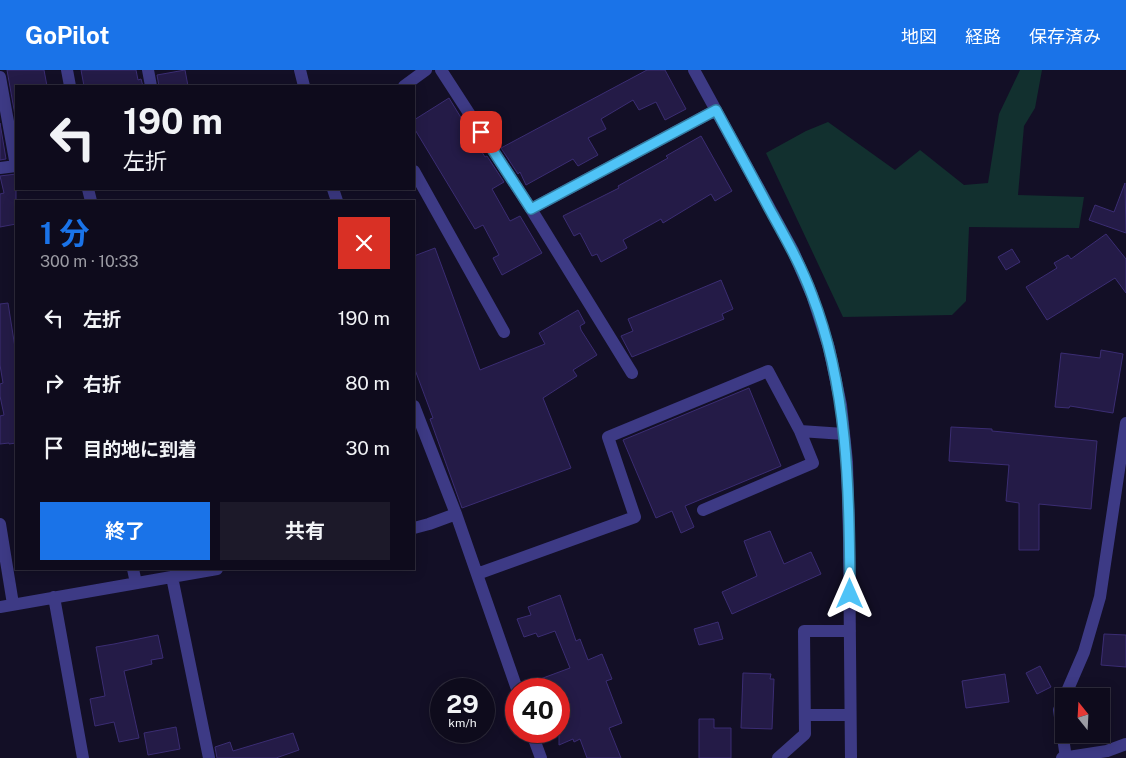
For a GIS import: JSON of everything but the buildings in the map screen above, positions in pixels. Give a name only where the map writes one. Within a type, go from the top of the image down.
[{"type":"street","points":[[67,70],[70,85]]},
{"type":"street","points":[[148,70],[151,85]]},
{"type":"street","points":[[300,70],[304,85]]},
{"type":"street","points":[[405,85],[426,70]]},
{"type":"street","points":[[441,70],[531,209],[632,373]]},
{"type":"street","points":[[694,70],[793,251],[812,295],[829,348],[841,404],[844,434],[849,538],[851,758]]},
{"type":"street","points":[[0,77],[15,160]]},
{"type":"street","points":[[531,209],[716,110]]},
{"type":"street","points":[[0,168],[15,166]]},
{"type":"street","points":[[415,173],[504,332]]},
{"type":"street","points":[[477,574],[635,517],[608,437],[768,371],[800,431],[813,463],[703,510]]},
{"type":"street","points":[[415,409],[456,514],[513,678]]},
{"type":"street","points":[[1068,688],[1084,652],[1100,597],[1126,423]]},
{"type":"street","points":[[800,431],[844,434]]},
{"type":"street","points":[[415,528],[456,514]]},
{"type":"street","points":[[0,524],[13,604]]},
{"type":"street","points":[[133,570],[136,583]]},
{"type":"street","points":[[0,606],[208,570]]},
{"type":"street","points":[[172,577],[209,758]]},
{"type":"street","points":[[54,597],[83,758]]},
{"type":"street","points":[[778,758],[805,734],[804,631],[850,631]]},
{"type":"street","points":[[805,715],[850,715]]},
{"type":"street","points":[[536,743],[541,758]]},
{"type":"street","points":[[1062,743],[1064,758],[1108,751],[1126,744]]},
{"type":"green space","points":[[1020,70],[1042,70],[1035,108],[1024,126],[1018,195],[1084,197],[1079,228],[969,227],[966,301],[952,315],[843,317],[766,153],[806,131],[828,122],[895,170],[920,150],[964,185],[988,183],[999,114]]},
{"type":"route","points":[[481,132],[531,209],[716,110],[793,251],[812,295],[829,348],[841,404],[847,462],[850,594]]}]
